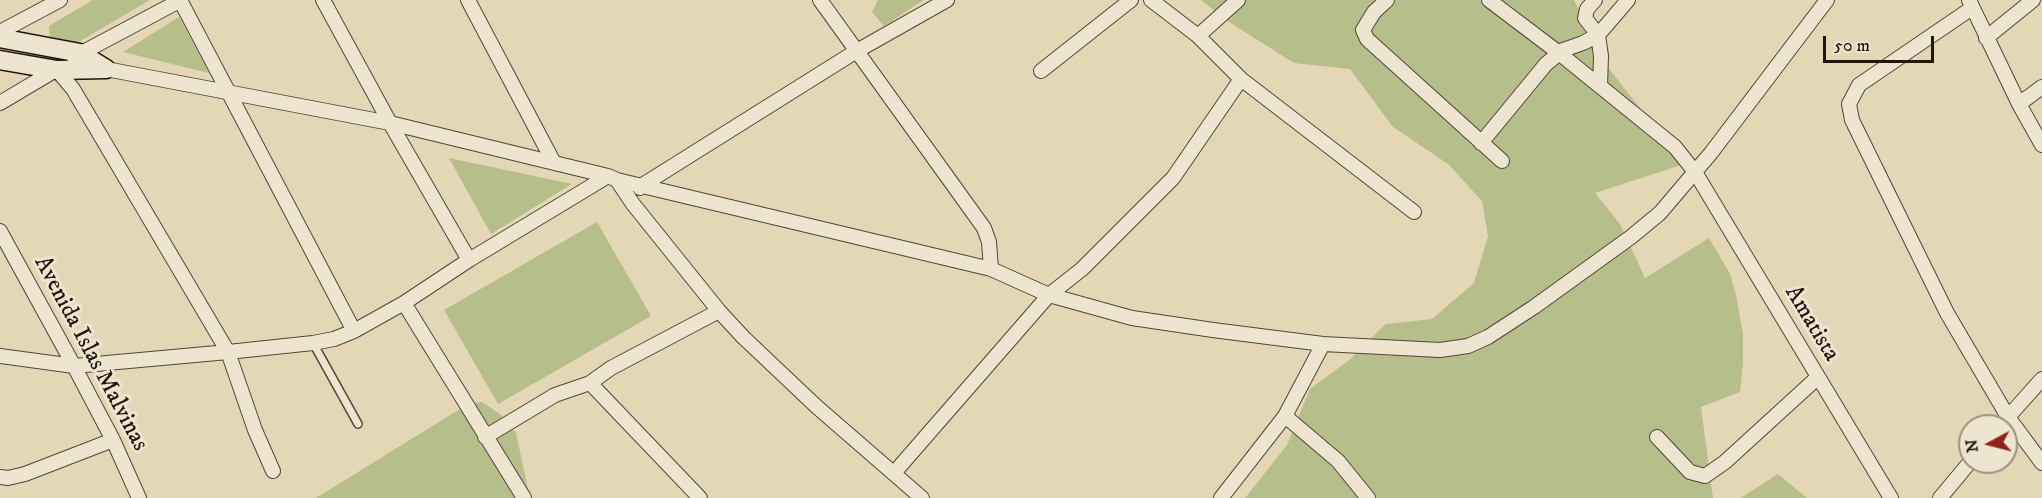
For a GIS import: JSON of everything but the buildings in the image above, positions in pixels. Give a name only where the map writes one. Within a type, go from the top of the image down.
[{"type":"main road","points":[[0,38],[80,53],[105,69]]},
{"type":"main road","points":[[0,60],[57,70],[105,69]]},
{"type":"street","points":[[0,32],[60,0]]},
{"type":"street","points":[[0,103],[57,70],[80,53],[181,0],[354,331]]},
{"type":"street","points":[[323,0],[390,123],[469,260]]},
{"type":"street","points":[[468,0],[553,162]]},
{"type":"street","points":[[820,0],[855,52],[984,228],[989,242],[991,269]]},
{"type":"street","points":[[633,204],[641,186],[855,52],[947,0]]},
{"type":"street","points":[[1041,71],[1131,0]]},
{"type":"street","points":[[1151,0],[1198,36],[1241,79],[1414,212]]},
{"type":"street","points":[[1198,36],[1238,0]]},
{"type":"street","name":"Amatista","points":[[1489,0],[1559,53],[1675,147],[1695,172],[1891,498]]},
{"type":"street","points":[[1595,0],[1587,9],[1585,18],[1598,35],[1601,56],[1600,86]]},
{"type":"street","points":[[1481,143],[1546,64],[1559,53],[1598,35],[1628,0]]},
{"type":"street","points":[[105,69],[390,123],[553,162],[641,186],[991,269],[1049,294],[1132,318],[1323,344],[1440,350],[1468,346],[1488,337],[1534,307],[1631,237],[1660,213],[1695,172],[1827,0]]},
{"type":"street","points":[[1986,38],[2033,0]]},
{"type":"street","points":[[1385,1],[1374,12],[1363,30],[1367,39],[1502,161]]},
{"type":"street","points":[[2000,414],[1851,120],[1849,104],[1859,85],[1970,4],[2019,104],[2042,145]]},
{"type":"street","points":[[57,70],[73,89],[228,352],[255,430],[273,471]]},
{"type":"street","points":[[894,473],[1049,294],[1082,269],[1173,178],[1241,79]]},
{"type":"street","points":[[2019,104],[2042,87]]},
{"type":"street","points":[[0,356],[74,366],[228,352],[334,339],[354,331],[404,303],[469,260],[613,178]]},
{"type":"street","points":[[613,178],[719,311],[773,367],[919,497]]},
{"type":"street","name":"Avenida Islas Malvinas","points":[[0,231],[113,440],[139,498]]},
{"type":"street","points":[[404,303],[524,498]]},
{"type":"street","points":[[485,437],[555,395],[590,383],[611,368],[719,311]]},
{"type":"street","points":[[1221,498],[1285,416],[1323,344]]},
{"type":"street","points":[[1657,437],[1690,472],[1705,476],[1725,462],[1817,378]]},
{"type":"street","points":[[2011,414],[2042,379]]},
{"type":"street","points":[[590,383],[700,498]]},
{"type":"street","points":[[1285,416],[1338,461],[1368,498]]},
{"type":"street","points":[[2018,437],[2042,463]]},
{"type":"street","points":[[0,477],[8,478],[25,474],[113,440]]},
{"type":"street","points":[[1940,498],[1960,474]]},
{"type":"lane","points":[[313,343],[358,424]]},
{"type":"green space","points":[[93,0],[150,0],[77,43],[50,37],[49,26]]},
{"type":"green space","points":[[878,0],[924,0],[884,26],[872,12]]},
{"type":"green space","points":[[1201,0],[1574,0],[1610,70],[1684,164],[1595,193],[1620,224],[1645,278],[1709,238],[1730,274],[1736,295],[1743,334],[1740,392],[1701,407],[1713,498],[1245,498],[1287,445],[1310,389],[1348,361],[1386,324],[1432,319],[1474,283],[1488,236],[1482,201],[1448,164],[1393,127],[1350,69],[1294,63],[1226,20]]},
{"type":"green space","points":[[179,17],[209,73],[123,52]]},
{"type":"green space","points":[[449,158],[572,184],[491,234]]},
{"type":"green space","points":[[597,222],[651,316],[498,404],[444,310]]},
{"type":"green space","points":[[482,402],[500,414],[516,433],[530,498],[316,498],[468,404]]},
{"type":"green space","points":[[1778,474],[1807,498],[1741,498]]}]
